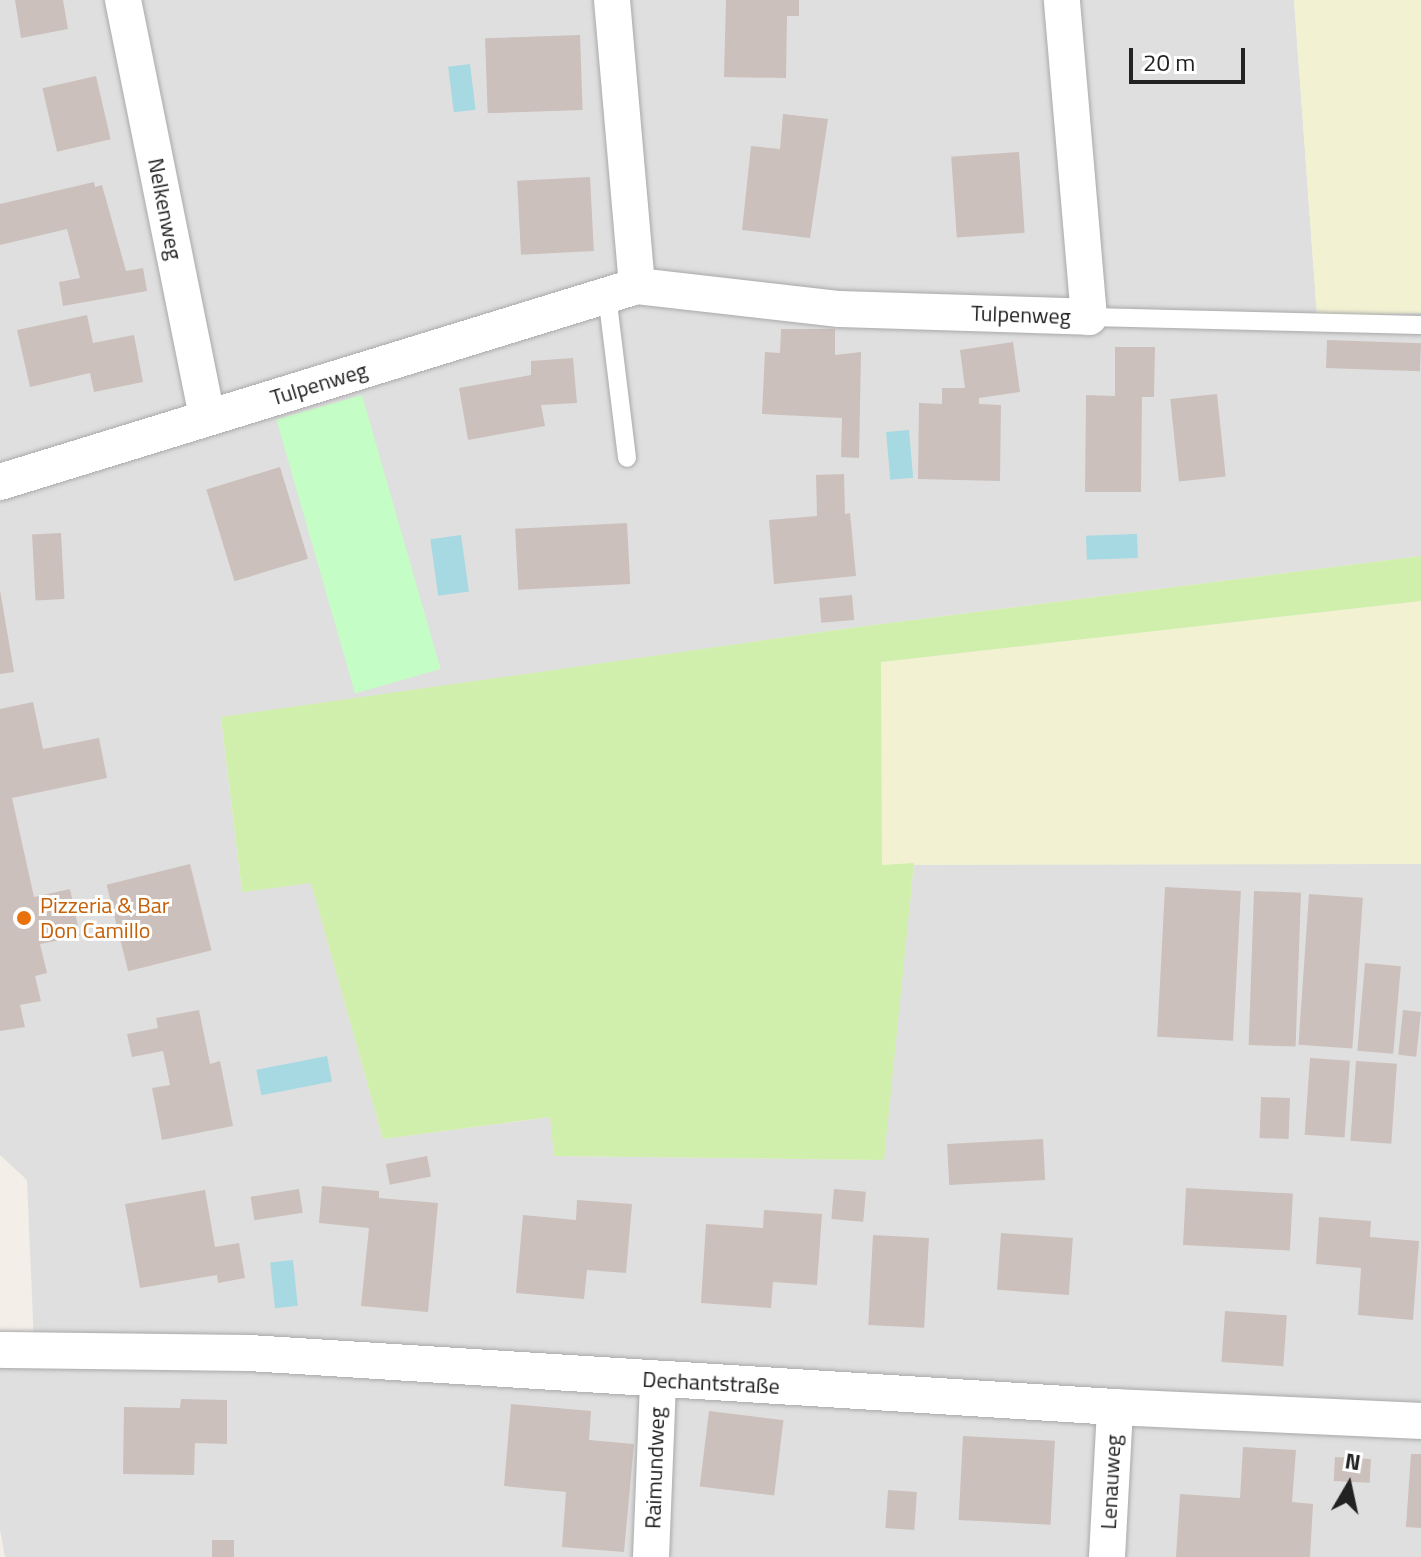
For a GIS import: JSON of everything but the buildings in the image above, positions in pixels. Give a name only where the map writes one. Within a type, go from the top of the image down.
[{"type":"street","name":"Nelkenweg","points":[[123,0],[207,418]]},
{"type":"street","points":[[612,0],[622,290]]},
{"type":"street","name":"Tulpenweg","points":[[0,482],[622,290],[840,309],[1089,317],[1062,0]]},
{"type":"street","name":"Dechantstraße","points":[[0,1350],[249,1353],[1115,1407],[1421,1421]]},
{"type":"street","name":"Raimundweg","points":[[651,1557],[658,1380]]},
{"type":"street","name":"Lenauweg","points":[[1107,1557],[1115,1407]]},
{"type":"lane","points":[[622,290],[627,458]]},
{"type":"lane","points":[[1089,317],[1421,325]]},
{"type":"shaded area","points":[[0,0],[1294,0],[1317,315],[1421,313],[1421,556],[850,628],[221,718],[242,892],[311,882],[383,1139],[551,1117],[554,1156],[883,1160],[914,863],[1421,864],[1421,1557],[5,1557],[0,1530],[0,1367],[35,1367],[27,1180],[0,1155]]},
{"type":"green space","points":[[1294,0],[1421,0],[1421,313],[1317,316]]},
{"type":"green space","points":[[362,395],[441,669],[355,693],[276,420]]},
{"type":"green space","points":[[1421,556],[1421,601],[881,662],[882,865],[914,863],[884,1160],[554,1156],[550,1117],[383,1139],[311,883],[242,892],[221,717],[850,628]]},
{"type":"green space","points":[[1421,601],[1421,864],[882,865],[881,662]]},
{"type":"water","points":[[470,64],[476,110],[454,112],[448,67]]},
{"type":"water","points":[[909,430],[913,478],[890,480],[886,432]]},
{"type":"water","points":[[1137,534],[1138,558],[1087,560],[1086,536]]},
{"type":"water","points":[[461,535],[469,591],[438,596],[430,539]]},
{"type":"water","points":[[327,1056],[332,1082],[261,1095],[256,1070]]},
{"type":"water","points":[[293,1260],[298,1306],[275,1308],[270,1262]]},
{"type":"place","name":"Pizzeria & Bar Don Camillo","points":[[24,918]]}]
